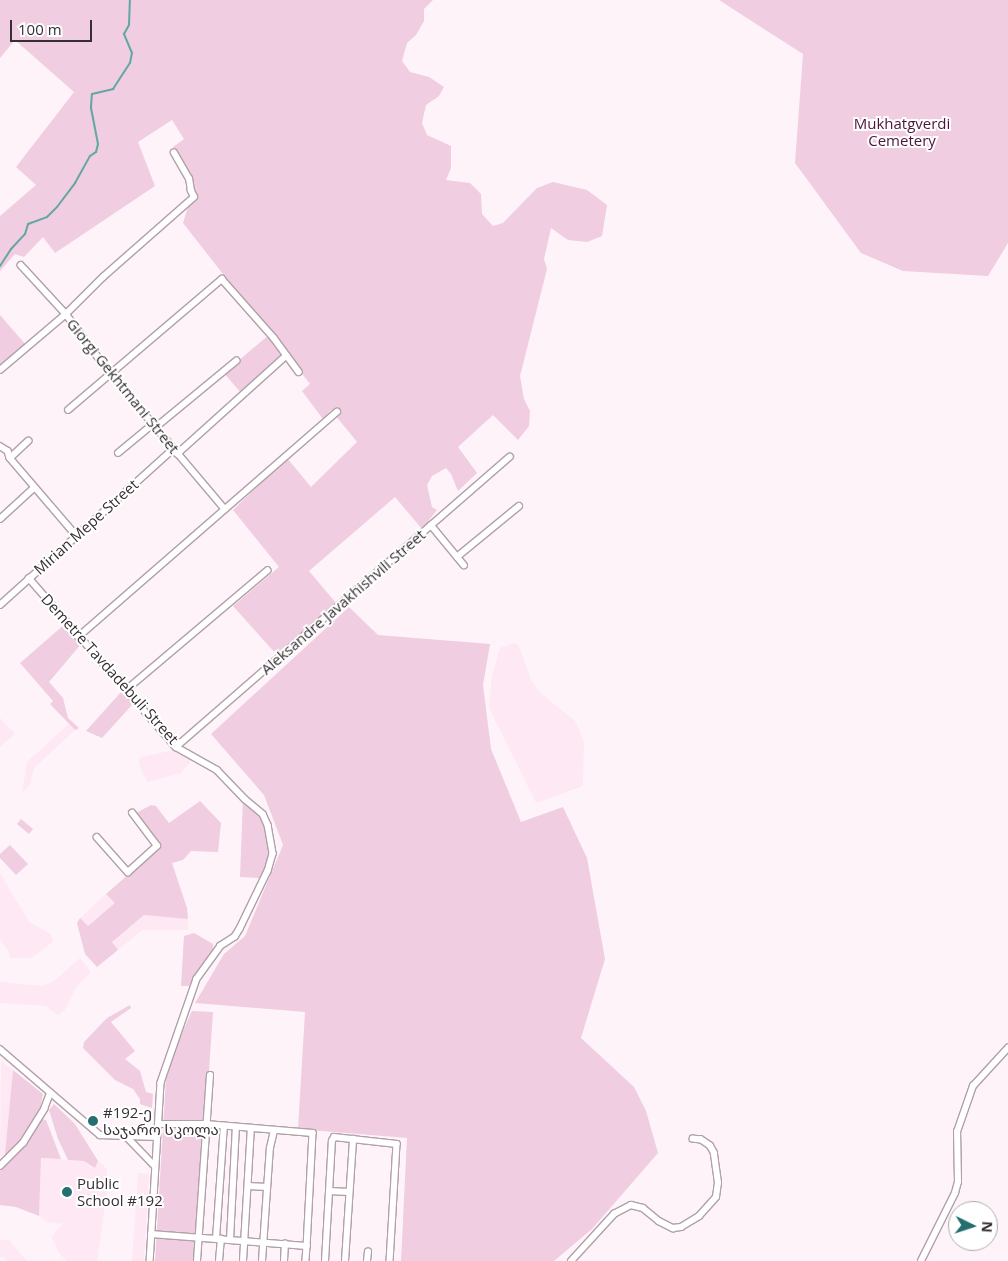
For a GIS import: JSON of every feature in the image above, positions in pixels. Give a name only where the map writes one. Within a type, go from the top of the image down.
[{"type":"street","points":[[0,370],[66,314],[103,277],[194,197],[191,192],[189,179],[174,153]]},
{"type":"street","name":"Giorgi Gekhtmani Street","points":[[21,265],[66,314],[175,452],[225,509]]},
{"type":"street","points":[[68,410],[110,372],[222,279],[274,338],[299,372]]},
{"type":"street","name":"Mirian Mepe Street","points":[[0,605],[76,534],[286,356]]},
{"type":"street","points":[[118,453],[236,361]]},
{"type":"street","points":[[78,637],[336,412]]},
{"type":"street","points":[[10,458],[28,441]]},
{"type":"street","points":[[0,446],[8,451],[10,458],[34,488],[76,534]]},
{"type":"street","name":"Aleksandre Javakhishvili Street","points":[[176,747],[510,457]]},
{"type":"street","points":[[0,520],[34,488]]},
{"type":"street","points":[[457,557],[519,506]]},
{"type":"street","points":[[431,525],[464,565]]},
{"type":"street","points":[[126,690],[267,571]]},
{"type":"street","name":"Demetre Tavdadebuli Street","points":[[29,578],[78,637],[176,747],[217,770],[245,799],[264,814],[268,825],[273,854],[268,871],[236,938],[221,946],[197,979],[161,1083],[150,1261]]},
{"type":"street","points":[[97,837],[128,872],[157,846],[132,813]]},
{"type":"street","points":[[921,1261],[956,1193],[958,1182],[957,1132],[973,1086],[1008,1048]]},
{"type":"street","points":[[0,1049],[100,1135],[157,1137]]},
{"type":"street","points":[[197,1261],[210,1075]]},
{"type":"street","points":[[0,1166],[23,1142],[44,1109],[50,1093]]},
{"type":"street","points":[[158,1124],[206,1124],[312,1133],[306,1261]]},
{"type":"street","points":[[219,1261],[218,1239],[224,1126]]},
{"type":"street","points":[[230,1240],[236,1127]]},
{"type":"street","points":[[243,1261],[251,1128]]},
{"type":"street","points":[[262,1261],[274,1130]]},
{"type":"street","points":[[126,1136],[155,1166]]},
{"type":"street","points":[[325,1261],[333,1138],[396,1142],[398,1147],[390,1261]]},
{"type":"street","points":[[345,1261],[353,1139]]},
{"type":"street","points":[[571,1261],[614,1214],[631,1205],[642,1208],[659,1221],[673,1228],[681,1227],[699,1216],[716,1197],[718,1183],[714,1153],[710,1146],[701,1140],[693,1139]]},
{"type":"street","points":[[248,1186],[268,1187]]},
{"type":"street","points":[[329,1191],[350,1192]]},
{"type":"street","points":[[152,1234],[307,1246]]},
{"type":"street","points":[[284,1244],[284,1261]]},
{"type":"street","points":[[368,1252],[368,1261]]},
{"type":"shaded area","points":[[515,643],[519,646],[531,680],[540,693],[575,721],[584,742],[583,786],[536,803],[489,708],[492,675],[500,648]]},
{"type":"shaded area","points":[[0,718],[15,734],[0,747]]},
{"type":"shaded area","points":[[69,724],[75,730],[34,768],[30,785],[22,793],[27,762]]},
{"type":"shaded area","points":[[175,750],[193,758],[181,773],[147,782],[139,764],[140,757]]},
{"type":"shaded area","points":[[0,873],[29,922],[51,934],[53,942],[31,958],[10,958],[9,952],[0,939]]},
{"type":"shaded area","points":[[106,894],[116,903],[87,926],[80,918]]},
{"type":"shaded area","points":[[145,915],[188,919],[188,930],[142,930],[118,950],[111,942]]},
{"type":"shaded area","points":[[80,958],[91,972],[77,986],[64,1011],[58,1015],[46,1006],[0,1003],[0,982],[42,986],[53,982]]},
{"type":"shaded area","points":[[1,1061],[13,1070],[5,1154],[0,1157]]},
{"type":"shaded area","name":"Public School #192","points":[[41,1158],[84,1161],[95,1168],[98,1161],[107,1169],[107,1191],[97,1261],[67,1261],[60,1254],[51,1237],[63,1224],[48,1222],[39,1216]]},
{"type":"shaded area","points":[[138,1173],[149,1174],[144,1261],[132,1261]]},
{"type":"shaded area","points":[[0,1240],[9,1240],[27,1261],[8,1261],[4,1257],[0,1257]]},
{"type":"green space","points":[[0,0],[433,0],[424,9],[424,21],[416,35],[407,43],[402,61],[410,72],[429,77],[444,87],[439,96],[426,105],[422,123],[427,135],[451,146],[451,168],[446,180],[470,183],[481,194],[482,214],[493,226],[503,223],[537,188],[553,182],[587,190],[607,205],[602,236],[587,242],[568,240],[551,228],[544,259],[547,269],[520,376],[524,399],[530,411],[529,426],[518,440],[493,415],[458,447],[477,473],[458,491],[451,474],[446,468],[432,476],[427,485],[432,507],[437,510],[422,529],[395,497],[309,571],[336,603],[276,654],[233,606],[279,567],[233,510],[287,458],[311,487],[357,442],[331,410],[323,419],[302,391],[310,384],[289,357],[241,393],[224,373],[270,334],[183,223],[194,188],[173,147],[184,139],[172,120],[138,142],[155,186],[55,253],[43,237],[24,257],[15,254],[0,271],[0,216],[36,185],[16,167],[74,92],[15,40],[0,58]]},
{"type":"green space","name":"Mukhatgverdi Cemetery","points":[[719,0],[1008,0],[1008,243],[988,276],[903,271],[861,253],[795,163],[803,54]]},
{"type":"green space","points":[[0,315],[26,345],[0,368]]},
{"type":"green space","points":[[349,607],[378,635],[490,644],[483,685],[491,749],[521,822],[563,807],[587,858],[605,959],[581,1038],[634,1087],[646,1111],[658,1153],[592,1229],[554,1261],[401,1261],[407,1138],[298,1129],[305,1012],[195,1003],[224,954],[245,936],[283,845],[264,795],[211,734]]},
{"type":"green space","points":[[65,624],[82,643],[49,682],[63,698],[68,718],[79,728],[75,730],[50,704],[53,701],[20,663]]},
{"type":"green space","points":[[122,691],[132,703],[131,706],[102,738],[86,731]]},
{"type":"green space","points":[[243,799],[258,812],[266,829],[270,858],[259,878],[240,877]]},
{"type":"green space","points":[[200,801],[221,823],[218,852],[191,851],[183,860],[172,863],[187,908],[188,919],[144,915],[112,942],[118,950],[97,967],[85,954],[77,923],[80,918],[88,926],[115,903],[106,894],[162,845],[136,813],[151,805],[156,806],[169,823]]},
{"type":"green space","points":[[21,819],[33,829],[29,834],[17,824]]},
{"type":"green space","points":[[10,845],[28,864],[16,875],[0,858],[0,854]]},
{"type":"green space","points":[[194,933],[213,944],[213,952],[190,986],[181,986],[184,936]]},
{"type":"green space","points":[[130,1005],[131,1008],[111,1022],[135,1051],[125,1059],[140,1071],[146,1092],[153,1094],[152,1108],[140,1104],[140,1099],[133,1089],[115,1080],[83,1048],[84,1042],[107,1018]]},
{"type":"green space","points":[[192,1011],[213,1012],[196,1261],[155,1261],[166,1079],[179,1040]]},
{"type":"green space","points":[[13,1070],[43,1094],[39,1113],[12,1151],[5,1154]]},
{"type":"green space","points":[[54,1104],[75,1124],[98,1161],[95,1168],[84,1161],[68,1160],[58,1139],[49,1110]]},
{"type":"green space","points":[[41,1119],[46,1120],[61,1159],[41,1158],[39,1216],[16,1207],[0,1205],[0,1171],[28,1141]]},
{"type":"waterway","points":[[0,266],[11,249],[25,234],[28,224],[47,217],[57,207],[75,183],[90,156],[96,152],[98,144],[91,107],[92,94],[113,89],[130,63],[132,53],[124,34],[129,25],[130,0]]},
{"type":"place","name":"#192-ე საჯარო სკოლა","points":[[93,1121]]},
{"type":"place","name":"Public School #192","points":[[67,1192]]}]
